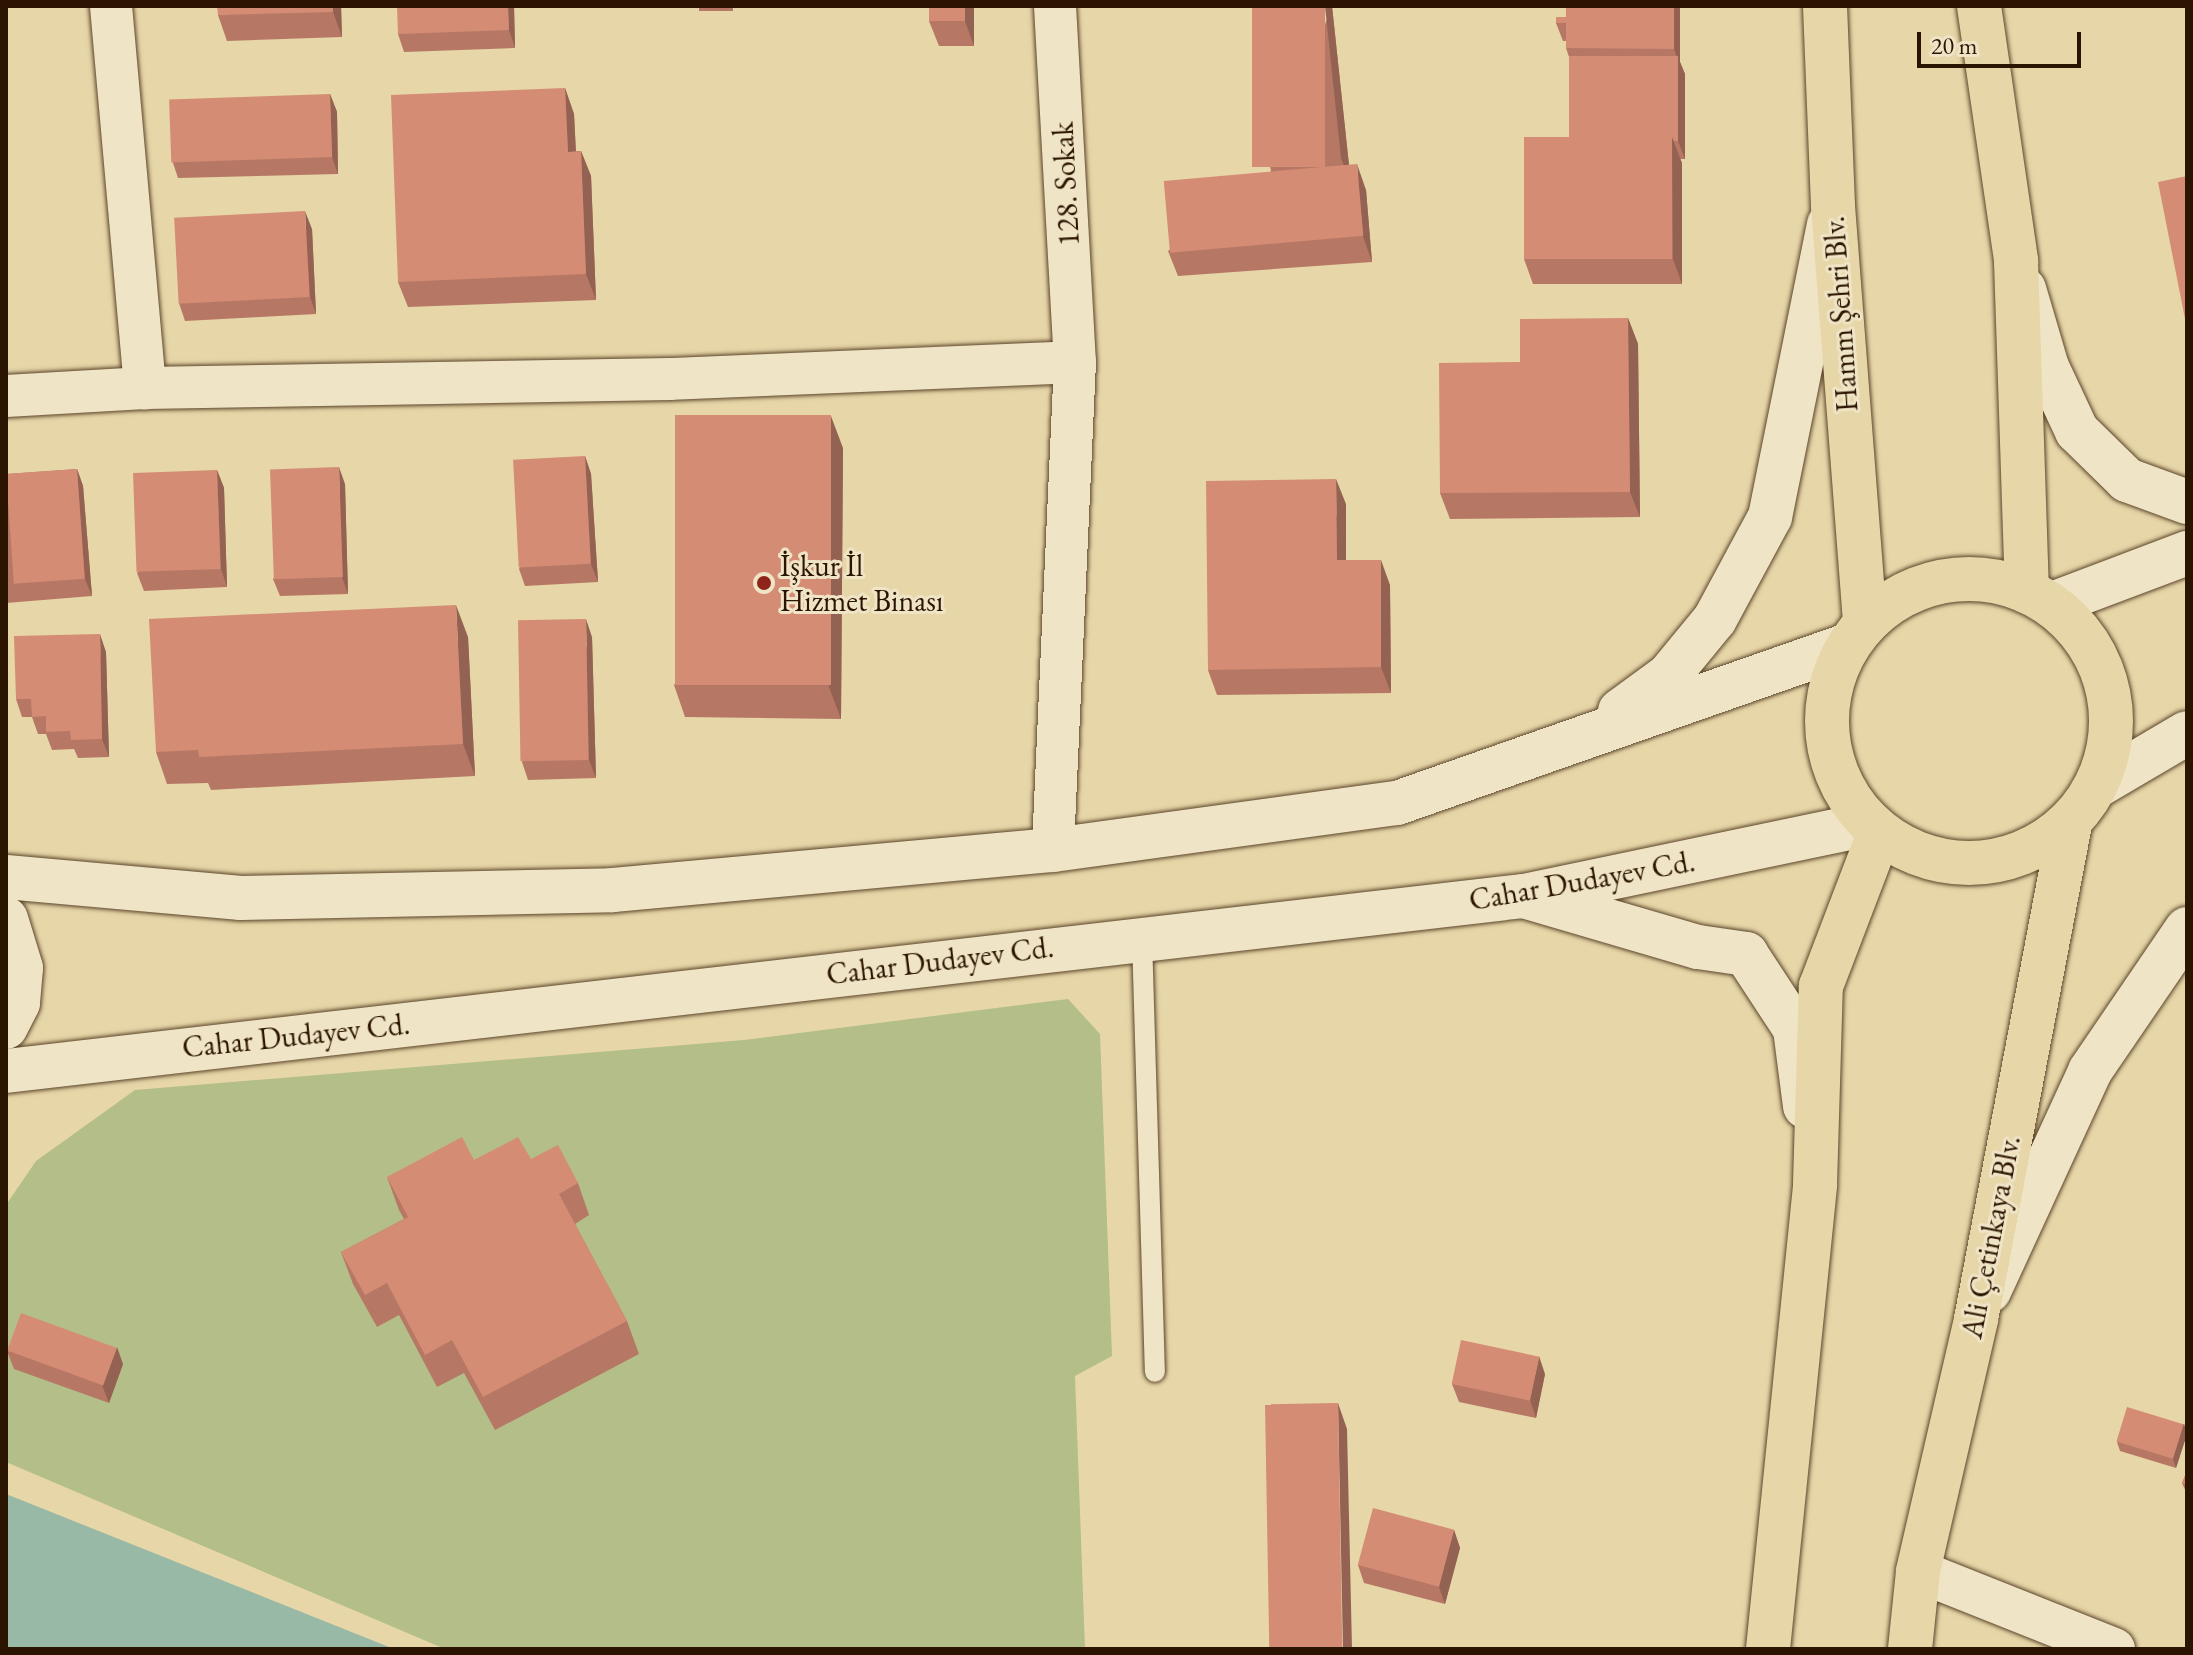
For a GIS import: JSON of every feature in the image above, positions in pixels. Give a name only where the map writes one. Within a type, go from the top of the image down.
[{"type":"main road","name":"Hamm Şehri Blv.","points":[[1825,6],[1856,634]]},
{"type":"main road","points":[[1979,6],[2016,261],[2039,598]]},
{"type":"main road","points":[[1584,737],[1669,675],[1715,619],[1770,517],[1833,206]]},
{"type":"main road","points":[[2016,261],[2047,367],[2077,431],[2127,480],[2187,502]]},
{"type":"main road","points":[[2039,598],[2187,553]]},
{"type":"main road","points":[[13,870],[241,898],[613,890],[1053,850],[1397,803],[1584,737],[1856,634],[1900,595],[1941,581],[1985,579],[2039,598],[2081,633],[2102,667],[2111,707],[2111,734],[2097,786],[2070,824],[2027,853],[1976,864],[1924,858],[1874,829],[1840,786],[1825,740],[1828,691],[1856,634]]},
{"type":"main road","points":[[2097,786],[2187,733]]},
{"type":"main road","name":"Ali Çetinkaya Blv.","points":[[1910,1649],[1918,1571],[1976,1319],[2070,824]]},
{"type":"main road","points":[[1768,1649],[1815,1184],[1821,986],[1874,829]]},
{"type":"main road","name":"Cahar Dudayev Cd.","points":[[6,1071],[1524,896],[1874,829]]},
{"type":"main road","points":[[1524,896],[1698,947],[1746,954],[1795,1029],[1815,1184]]},
{"type":"main road","points":[[6,919],[21,968],[18,1003],[6,1027]]},
{"type":"main road","points":[[1976,1319],[2090,1071],[2187,929]]},
{"type":"street","points":[[111,6],[145,388]]},
{"type":"street","name":"128. Sokak","points":[[1053,850],[1075,362],[1055,6]]},
{"type":"street","points":[[6,396],[145,388],[670,379],[1075,362]]},
{"type":"street","points":[[1918,1571],[2114,1649]]},
{"type":"lane","points":[[1142,938],[1155,1372]]},
{"type":"green space","points":[[1068,999],[1100,1034],[1112,1356],[1075,1376],[1085,1649],[445,1649],[6,1462],[6,1205],[36,1161],[135,1090],[744,1040]]},
{"type":"shaded area","points":[[6,1494],[394,1649],[6,1649]]},
{"type":"building","points":[[217,6],[333,6],[333,12],[218,15]]},
{"type":"building","points":[[397,6],[508,6],[509,30],[398,34]]},
{"type":"building","points":[[929,6],[965,6],[965,21],[929,21]]},
{"type":"building","points":[[1252,6],[1325,6],[1325,167],[1252,167]]},
{"type":"building","points":[[1566,6],[1674,6],[1674,49],[1566,48],[1566,23],[1556,23],[1556,17],[1566,17]]},
{"type":"building","points":[[1569,56],[1678,56],[1678,141],[1672,137],[1569,138]]},
{"type":"building","points":[[565,88],[568,152],[581,151],[586,274],[398,282],[391,95]]},
{"type":"building","points":[[330,94],[332,157],[171,163],[169,100]]},
{"type":"building","points":[[1524,137],[1672,137],[1672,259],[1524,259]]},
{"type":"building","points":[[1357,164],[1363,236],[1170,253],[1164,181]]},
{"type":"building","points":[[2187,176],[2187,329],[2158,182]]},
{"type":"building","points":[[305,211],[310,297],[179,304],[174,218]]},
{"type":"building","points":[[1628,318],[1630,492],[1440,493],[1439,363],[1520,362],[1520,319]]},
{"type":"building","name":"İşkur İl Hizmet Binası","points":[[675,415],[831,415],[831,685],[675,685]]},
{"type":"building","points":[[585,456],[591,564],[519,568],[513,460]]},
{"type":"building","points":[[339,467],[343,577],[274,579],[270,469]]},
{"type":"building","points":[[77,469],[85,579],[14,584],[6,474]]},
{"type":"building","points":[[217,470],[220,569],[137,572],[133,473]]},
{"type":"building","points":[[1336,479],[1337,560],[1381,560],[1381,667],[1208,670],[1206,481]]},
{"type":"building","points":[[456,605],[463,744],[199,757],[198,750],[156,752],[149,619]]},
{"type":"building","points":[[586,619],[588,760],[520,761],[518,620]]},
{"type":"building","points":[[100,634],[102,739],[71,740],[70,731],[46,732],[46,716],[32,717],[31,699],[16,699],[14,636]]},
{"type":"building","points":[[462,1137],[474,1160],[518,1137],[531,1159],[558,1145],[578,1183],[559,1194],[627,1321],[483,1397],[452,1340],[425,1355],[387,1283],[365,1295],[341,1252],[408,1217],[387,1177]]},
{"type":"building","points":[[21,1313],[117,1348],[103,1385],[7,1351]]},
{"type":"building","points":[[1461,1340],[1539,1357],[1530,1401],[1452,1384]]},
{"type":"building","points":[[1338,1403],[1342,1649],[1269,1649],[1265,1404]]},
{"type":"building","points":[[2127,1407],[2183,1424],[2173,1459],[2116,1441]]},
{"type":"building","points":[[1373,1508],[1454,1530],[1439,1587],[1358,1565]]},
{"type":"place","name":"İşkur İl Hizmet Binası","points":[[764,583]]}]
